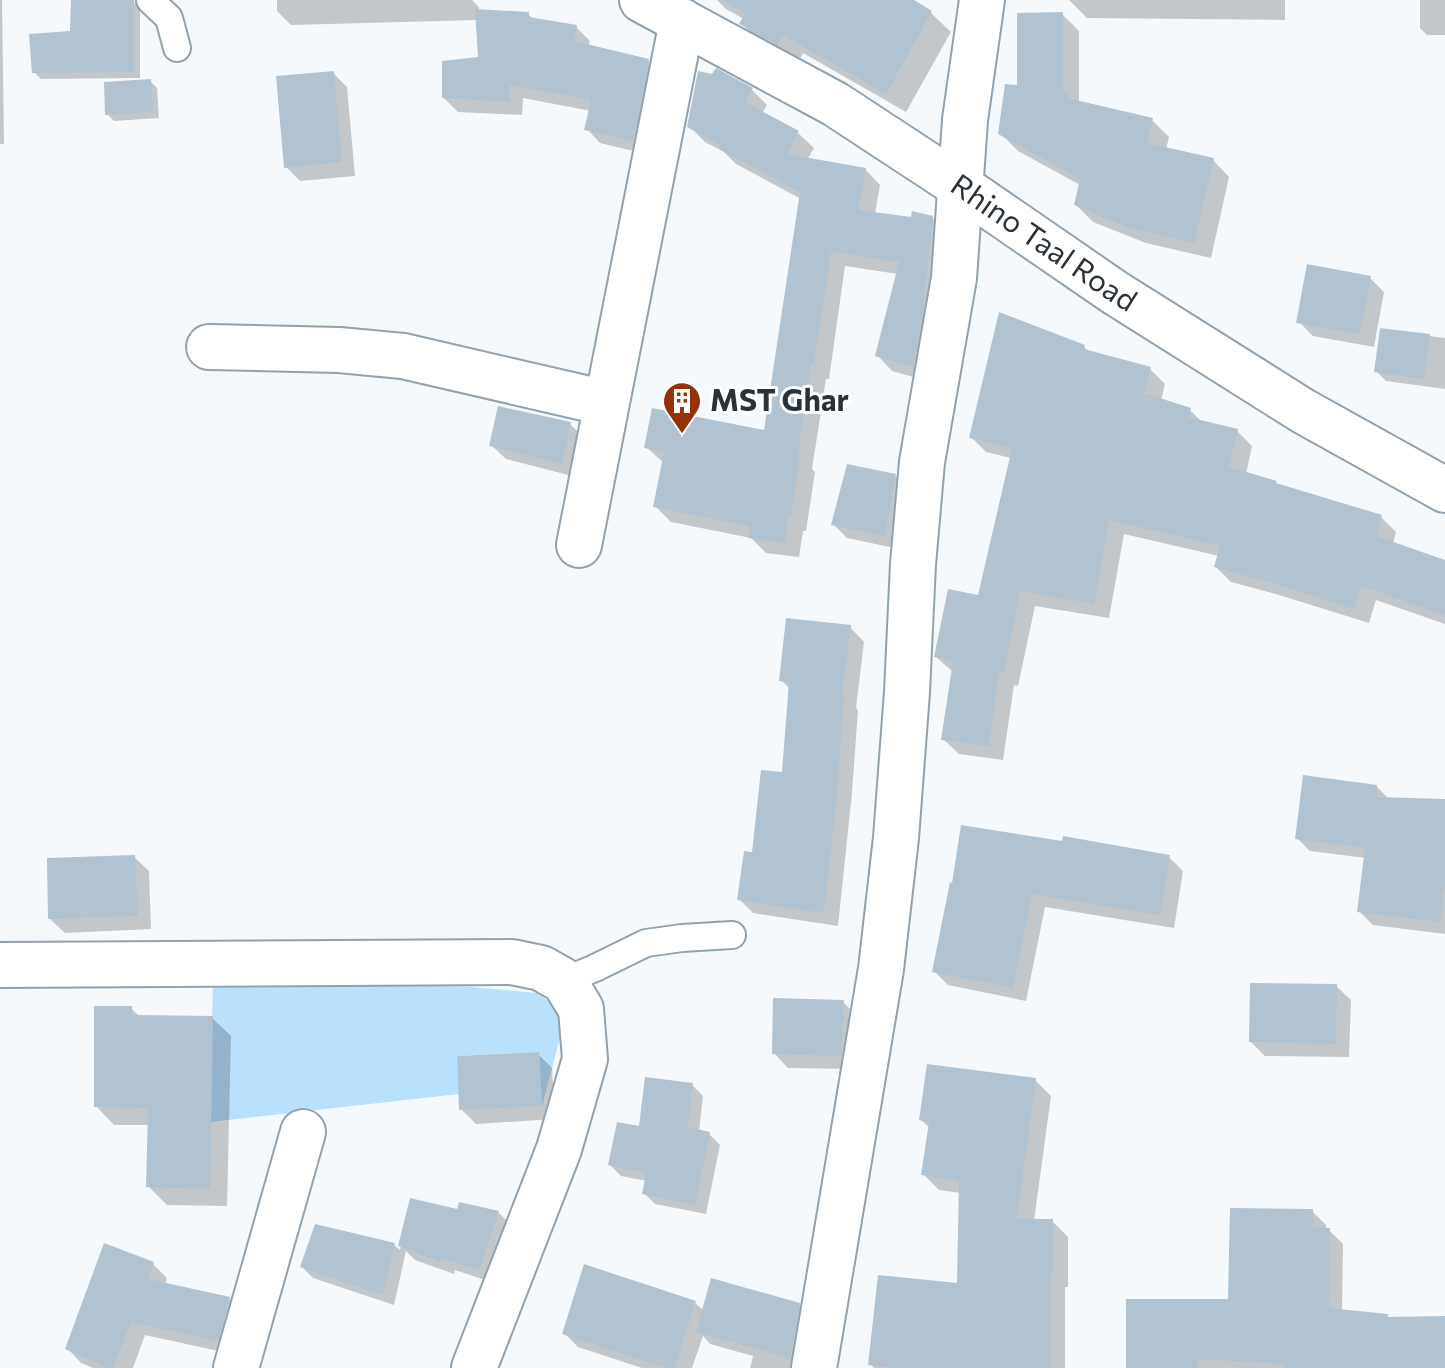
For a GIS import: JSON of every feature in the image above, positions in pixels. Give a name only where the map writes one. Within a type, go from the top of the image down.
[{"type":"street","name":"Rhino Taal Road","points":[[642,0],[835,104],[1114,292],[1289,402],[1445,490]]},
{"type":"street","points":[[814,1368],[881,969],[897,823],[922,462],[954,278],[965,120],[982,0]]},
{"type":"street","points":[[579,545],[682,21]]},
{"type":"street","points":[[209,347],[339,350],[403,356],[606,403]]},
{"type":"street","points":[[0,965],[512,962],[541,968],[564,981],[581,1009],[585,1059],[559,1149],[474,1368]]},
{"type":"street","points":[[236,1368],[303,1132]]},
{"type":"lane","points":[[150,0],[169,18],[177,48]]},
{"type":"lane","points":[[564,981],[646,943],[732,935]]},
{"type":"shaded area","points":[[213,978],[472,987],[537,993],[550,1002],[558,1014],[561,1034],[542,1106],[539,1052],[457,1056],[459,1094],[210,1122]]},
{"type":"building","points":[[71,0],[134,0],[134,72],[32,73],[29,34],[70,31]]},
{"type":"building","points":[[722,0],[914,0],[932,11],[886,94],[783,35],[777,45],[739,24],[745,13]]},
{"type":"building","points":[[475,9],[529,12],[529,17],[577,25],[574,41],[649,59],[633,141],[584,130],[591,100],[510,85],[509,102],[442,98],[442,61],[478,57]]},
{"type":"building","points":[[1063,12],[1063,91],[1068,91],[1067,98],[1153,118],[1147,143],[1214,158],[1194,243],[1127,227],[1074,205],[1080,179],[998,134],[1005,84],[1017,85],[1017,13]]},
{"type":"building","points":[[716,68],[753,88],[745,102],[799,131],[787,154],[866,168],[858,210],[911,217],[912,211],[933,216],[923,311],[913,367],[875,356],[899,262],[831,252],[785,543],[748,538],[750,526],[653,507],[664,452],[644,448],[652,408],[764,430],[800,192],[719,149],[720,145],[687,127],[698,71],[712,74]]},
{"type":"building","points":[[334,71],[342,162],[284,168],[276,76]]},
{"type":"building","points":[[151,79],[153,112],[105,115],[104,82]]},
{"type":"building","points":[[1307,264],[1371,276],[1360,334],[1296,323]]},
{"type":"building","points":[[999,312],[1085,345],[1084,349],[1151,367],[1144,393],[1191,408],[1188,417],[1238,429],[1229,467],[1382,515],[1376,536],[1445,560],[1445,615],[1361,586],[1354,609],[1214,567],[1220,546],[1109,520],[1094,604],[1020,591],[1004,672],[999,671],[989,746],[941,740],[953,661],[934,657],[948,589],[978,595],[1012,448],[969,438]]},
{"type":"building","points":[[1380,328],[1430,334],[1424,379],[1374,372]]},
{"type":"building","points":[[498,406],[571,422],[562,464],[489,446]]},
{"type":"building","points":[[847,464],[896,474],[885,536],[831,525]]},
{"type":"building","points":[[786,618],[851,625],[842,694],[839,777],[824,913],[737,900],[744,851],[752,852],[761,770],[782,772],[789,682],[779,681]]},
{"type":"building","points":[[1303,775],[1377,785],[1376,797],[1445,799],[1445,886],[1440,922],[1357,912],[1365,848],[1295,839]]},
{"type":"building","points":[[961,825],[1062,841],[1063,836],[1170,855],[1160,915],[1032,894],[1013,988],[932,972]]},
{"type":"building","points":[[135,855],[138,916],[48,919],[47,858]]},
{"type":"building","points":[[1250,983],[1337,984],[1336,1044],[1249,1042]]},
{"type":"building","points":[[773,998],[844,1000],[841,1056],[772,1054]]},
{"type":"building","points":[[94,1006],[132,1006],[132,1015],[213,1016],[210,1189],[146,1187],[148,1108],[94,1107]]},
{"type":"building","points":[[539,1052],[542,1106],[459,1110],[457,1056]]},
{"type":"building","points":[[927,1064],[1036,1078],[1017,1219],[1053,1219],[1050,1368],[897,1368],[868,1365],[878,1275],[957,1283],[959,1181],[921,1175],[929,1122],[919,1120]]},
{"type":"building","points":[[645,1077],[693,1083],[688,1127],[710,1132],[695,1205],[642,1194],[646,1173],[608,1165],[617,1122],[639,1126]]},
{"type":"building","points":[[410,1198],[457,1209],[459,1202],[499,1211],[479,1270],[441,1258],[440,1262],[398,1246]]},
{"type":"building","points":[[1230,1208],[1313,1209],[1313,1227],[1330,1228],[1329,1308],[1388,1314],[1388,1317],[1445,1316],[1445,1368],[1284,1368],[1285,1364],[1198,1359],[1198,1368],[1126,1368],[1126,1299],[1228,1299]]},
{"type":"building","points":[[315,1224],[395,1243],[383,1295],[300,1267]]},
{"type":"building","points":[[104,1243],[154,1262],[148,1279],[230,1297],[218,1341],[131,1322],[113,1368],[65,1349]]},
{"type":"building","points":[[584,1264],[696,1301],[674,1368],[562,1334]]},
{"type":"building","points":[[711,1278],[800,1303],[790,1358],[696,1332]]},
{"type":"place","name":"MST Ghar","points":[[682,435]]}]
